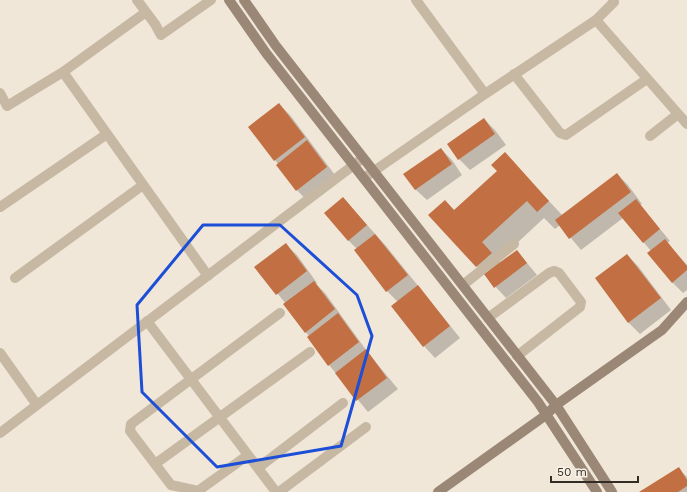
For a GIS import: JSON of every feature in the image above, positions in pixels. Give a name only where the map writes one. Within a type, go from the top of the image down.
[{"type":"street","points":[[137,0],[161,35],[211,0]]},
{"type":"street","points":[[230,0],[266,53],[546,415],[597,492]]},
{"type":"street","points":[[244,0],[276,46],[556,405],[612,492]]},
{"type":"street","points":[[416,0],[485,94]]},
{"type":"street","points":[[364,178],[514,74],[596,20],[614,2],[613,0]]},
{"type":"street","points":[[0,93],[7,106],[63,72],[146,12]]},
{"type":"street","points":[[596,20],[687,123]]},
{"type":"street","points":[[63,72],[208,276]]},
{"type":"street","points":[[514,74],[560,132],[566,135],[647,79]]},
{"type":"street","points":[[650,136],[678,114]]},
{"type":"street","points":[[0,207],[107,134]]},
{"type":"street","points":[[0,433],[363,158]]},
{"type":"street","points":[[15,278],[143,185]]},
{"type":"street","points":[[462,285],[514,244]]},
{"type":"street","points":[[488,318],[549,273],[554,271],[559,273],[581,302],[580,307],[517,356]]},
{"type":"street","points":[[438,492],[546,415],[556,405],[662,330],[687,302]]},
{"type":"street","points":[[248,455],[198,491],[171,485],[130,431],[131,424],[280,313]]},
{"type":"street","points":[[147,321],[190,380],[276,492]]},
{"type":"street","points":[[155,464],[310,352]]},
{"type":"street","points":[[0,353],[37,404]]},
{"type":"street","points":[[258,468],[343,403]]},
{"type":"street","points":[[279,492],[366,427]]},
{"type":"highlighted area","points":[[203,225],[280,225],[357,295],[372,336],[341,446],[217,467],[142,392],[137,305]]},
{"type":"building","points":[[279,103],[305,137],[274,161],[248,127]]},
{"type":"building","points":[[484,118],[495,134],[458,160],[447,144]]},
{"type":"building","points":[[307,140],[327,167],[296,191],[276,165]]},
{"type":"building","points":[[441,148],[452,164],[415,190],[403,174]]},
{"type":"building","points":[[505,152],[549,201],[537,212],[527,201],[482,242],[492,253],[476,267],[428,215],[445,200],[454,210],[497,171],[491,165]]},
{"type":"building","points":[[617,173],[631,192],[569,239],[555,220]]},
{"type":"building","points":[[343,197],[367,225],[348,241],[324,213]]},
{"type":"building","points":[[636,199],[660,229],[643,243],[618,213]]},
{"type":"building","points":[[375,234],[408,275],[386,292],[354,250]]},
{"type":"building","points":[[665,239],[687,266],[687,270],[672,283],[647,253]]},
{"type":"building","points":[[286,243],[307,271],[276,295],[254,267]]},
{"type":"building","points":[[517,250],[527,263],[494,288],[484,274]]},
{"type":"building","points":[[627,254],[661,298],[628,323],[595,278]]},
{"type":"building","points":[[314,281],[335,309],[305,333],[283,304]]},
{"type":"building","points":[[418,285],[450,326],[423,347],[391,306]]},
{"type":"building","points":[[338,313],[359,342],[328,366],[307,337]]},
{"type":"building","points":[[366,349],[387,378],[356,401],[335,373]]},
{"type":"building","points":[[679,467],[687,480],[687,486],[678,492],[639,492]]}]
